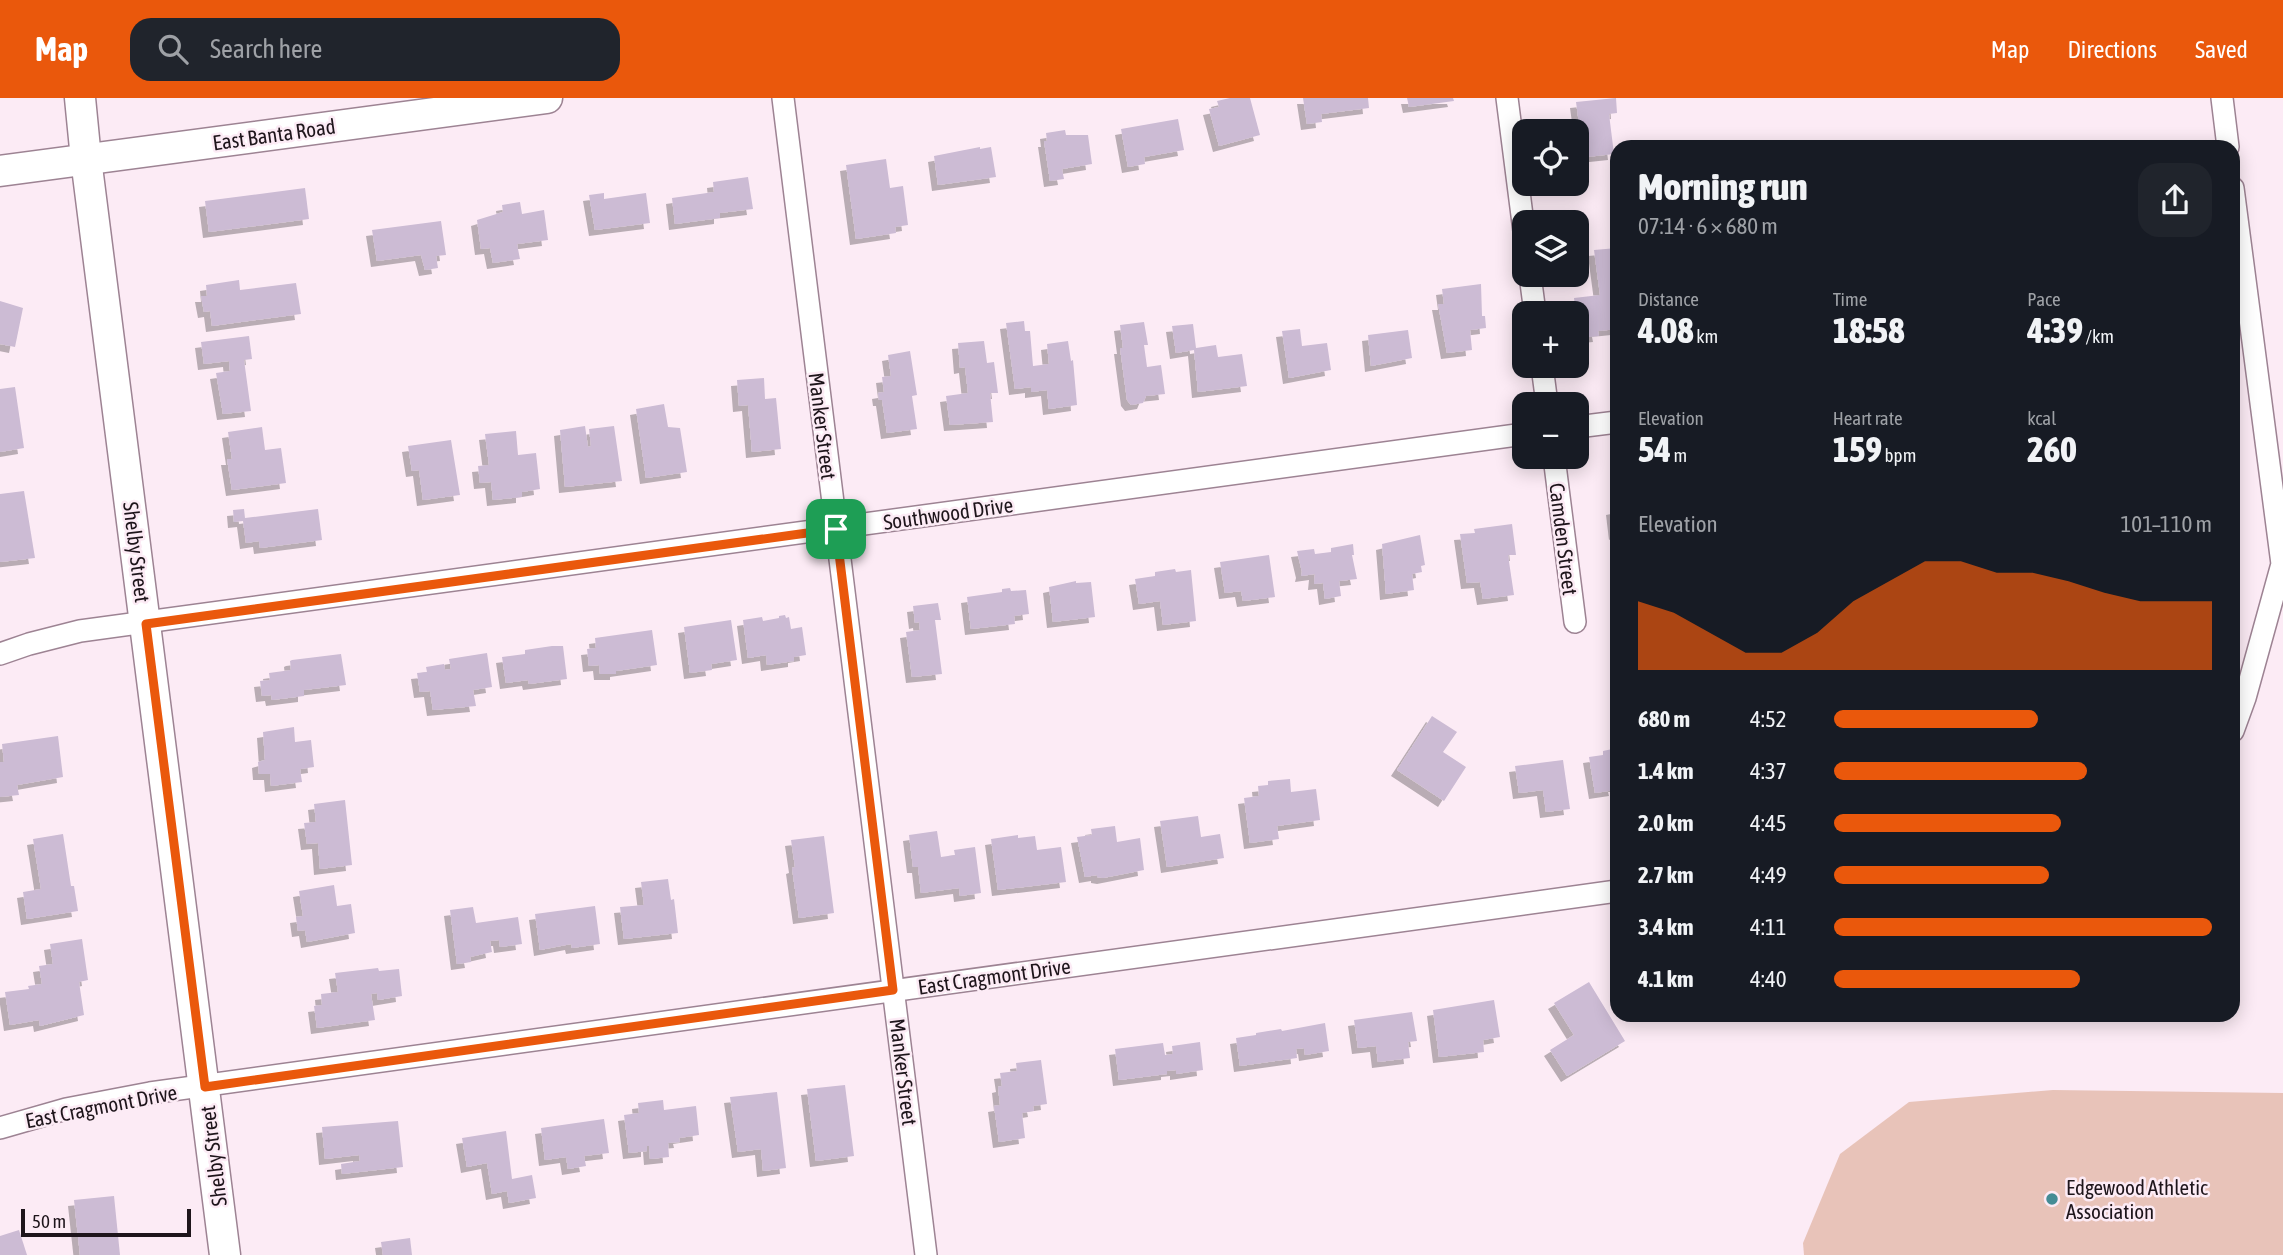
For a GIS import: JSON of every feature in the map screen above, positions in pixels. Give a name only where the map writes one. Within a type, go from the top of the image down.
[{"type":"street","name":"Shelby Street","points":[[80,98],[225,1255]]},
{"type":"street","name":"East Banta Road","points":[[0,171],[547,98]]},
{"type":"street","name":"Manker Street","points":[[783,98],[926,1255]]},
{"type":"street","points":[[1507,98],[1521,210]]},
{"type":"street","points":[[2222,98],[2227,140]]},
{"type":"street","points":[[2240,303],[2242,336],[2282,564],[2240,712]]},
{"type":"street","points":[[1589,426],[1610,423]]},
{"type":"street","name":"Southwood Drive","points":[[0,654],[59,635],[1512,436]]},
{"type":"street","name":"Camden Street","points":[[1556,469],[1575,622]]},
{"type":"street","name":"East Cragmont Drive","points":[[0,1128],[66,1109],[150,1093],[1610,892]]},
{"type":"shaded area","name":"Edgewood Athletic Association","points":[[2053,1090],[2283,1093],[2283,1255],[1804,1255],[1803,1243],[1840,1154],[1909,1102]]},
{"type":"building","points":[[1250,98],[1260,135],[1219,146],[1209,109],[1219,107],[1217,101]]},
{"type":"building","points":[[1303,98],[1368,98],[1369,108],[1321,114],[1322,122],[1307,124]]},
{"type":"building","points":[[1407,98],[1453,98],[1454,101],[1409,107]]},
{"type":"building","points":[[1616,98],[1617,113],[1609,114],[1612,140],[1610,140],[1610,154],[1589,157],[1589,119],[1578,119],[1576,102]]},
{"type":"building","points":[[1178,119],[1184,150],[1144,157],[1145,164],[1128,167],[1121,129]]},
{"type":"building","points":[[1065,130],[1066,135],[1088,135],[1092,164],[1062,169],[1064,179],[1050,181],[1044,141],[1047,141],[1046,133]]},
{"type":"building","points":[[991,147],[996,177],[938,185],[934,156]]},
{"type":"building","points":[[886,159],[890,188],[903,186],[908,225],[895,227],[896,233],[856,239],[846,165]]},
{"type":"building","points":[[748,177],[753,209],[720,213],[720,218],[675,224],[672,198],[714,192],[713,182]]},
{"type":"building","points":[[305,188],[309,219],[209,232],[205,201]]},
{"type":"building","points":[[604,193],[604,199],[646,193],[650,223],[595,230],[589,195]]},
{"type":"building","points":[[520,202],[522,214],[544,210],[548,240],[517,244],[520,259],[493,263],[490,248],[481,249],[477,220],[503,212],[502,205]]},
{"type":"building","points":[[441,221],[446,255],[436,256],[438,268],[425,270],[421,255],[377,261],[372,230]]},
{"type":"building","points":[[1610,249],[1610,330],[1598,331],[1599,336],[1589,337],[1589,301],[1574,301],[1574,298],[1600,295],[1594,250]]},
{"type":"building","points":[[239,280],[240,290],[296,283],[301,314],[212,326],[210,311],[204,312],[201,296],[207,296],[206,285]]},
{"type":"building","points":[[1481,284],[1482,316],[1485,316],[1486,328],[1470,330],[1472,350],[1447,353],[1438,304],[1444,304],[1442,289]]},
{"type":"building","points":[[0,301],[23,308],[15,347],[0,344]]},
{"type":"building","points":[[1024,321],[1025,331],[1030,331],[1033,366],[1049,364],[1047,344],[1068,341],[1071,361],[1073,360],[1077,405],[1049,409],[1047,390],[1031,392],[1031,387],[1015,389],[1006,323]]},
{"type":"building","points":[[1144,322],[1148,345],[1144,345],[1147,367],[1161,365],[1165,394],[1146,396],[1143,403],[1131,405],[1127,400],[1120,348],[1123,348],[1120,325]]},
{"type":"building","points":[[1193,324],[1196,348],[1216,345],[1218,357],[1242,354],[1247,386],[1198,392],[1194,350],[1176,353],[1172,326]]},
{"type":"building","points":[[1300,329],[1302,346],[1327,343],[1331,370],[1289,378],[1282,331]]},
{"type":"building","points":[[1408,330],[1412,358],[1371,366],[1368,335]]},
{"type":"building","points":[[249,336],[252,359],[244,360],[251,411],[223,414],[216,373],[230,371],[229,361],[204,364],[201,342]]},
{"type":"building","points":[[984,341],[987,363],[994,362],[998,393],[990,393],[993,422],[950,425],[946,396],[968,393],[965,367],[960,368],[958,343]]},
{"type":"building","points":[[910,351],[917,395],[912,396],[917,429],[887,433],[882,400],[879,400],[878,393],[884,392],[882,377],[891,376],[888,355]]},
{"type":"building","points":[[764,378],[765,399],[776,398],[781,449],[752,452],[748,405],[739,406],[737,380]]},
{"type":"building","points":[[15,387],[24,448],[0,452],[0,389]]},
{"type":"building","points":[[664,404],[668,427],[680,428],[687,472],[646,478],[636,409]]},
{"type":"building","points":[[585,426],[588,447],[591,446],[589,429],[614,426],[622,481],[565,487],[560,430]]},
{"type":"building","points":[[262,427],[265,450],[281,448],[286,483],[232,490],[227,459],[232,459],[228,432]]},
{"type":"building","points":[[516,431],[518,455],[536,453],[540,489],[522,492],[522,497],[493,500],[491,482],[480,483],[478,466],[489,465],[485,434]]},
{"type":"building","points":[[451,440],[460,495],[423,500],[419,470],[412,471],[408,446]]},
{"type":"building","points":[[24,491],[35,558],[0,562],[0,494]]},
{"type":"building","points":[[244,509],[245,518],[318,509],[322,540],[260,548],[259,541],[246,543],[243,521],[234,522],[233,510]]},
{"type":"building","points":[[1512,524],[1516,555],[1508,555],[1514,595],[1483,599],[1480,582],[1467,583],[1460,534],[1475,533],[1474,529]]},
{"type":"building","points":[[1420,535],[1425,565],[1421,566],[1422,572],[1412,574],[1414,590],[1386,594],[1382,544]]},
{"type":"building","points":[[1353,544],[1352,555],[1357,579],[1339,581],[1341,596],[1325,599],[1323,583],[1314,584],[1315,574],[1301,576],[1297,551],[1314,549],[1315,554],[1331,552],[1331,548]]},
{"type":"building","points":[[1269,555],[1275,597],[1243,601],[1241,591],[1225,593],[1220,562]]},
{"type":"building","points":[[1175,569],[1176,572],[1191,570],[1196,621],[1163,625],[1160,601],[1139,604],[1135,579]]},
{"type":"building","points":[[1076,581],[1091,582],[1095,617],[1053,622],[1049,587]]},
{"type":"building","points":[[1010,588],[1011,591],[1026,590],[1029,614],[1014,616],[1015,624],[971,629],[967,597],[1002,592],[1002,589]]},
{"type":"building","points":[[938,603],[941,620],[935,620],[942,674],[912,677],[906,632],[920,630],[919,622],[915,623],[913,606]]},
{"type":"building","points":[[785,615],[786,618],[789,617],[791,629],[802,627],[806,655],[794,657],[794,661],[767,665],[766,655],[748,658],[743,620],[762,617],[763,621]]},
{"type":"building","points":[[731,620],[737,660],[711,664],[712,670],[690,673],[684,627]]},
{"type":"building","points":[[652,630],[657,665],[616,671],[616,674],[600,674],[599,665],[589,666],[587,649],[596,648],[595,638]]},
{"type":"building","points":[[563,646],[567,679],[529,684],[528,680],[506,683],[502,657]]},
{"type":"building","points":[[487,653],[492,687],[473,690],[476,706],[433,710],[430,691],[420,692],[417,673],[427,672],[426,667],[444,664],[445,670],[451,669],[449,659]]},
{"type":"building","points":[[341,654],[346,685],[304,690],[304,696],[272,700],[271,695],[262,696],[260,681],[270,680],[269,673],[291,670],[290,661]]},
{"type":"building","points":[[1432,716],[1457,732],[1443,752],[1466,767],[1444,801],[1397,770]]},
{"type":"building","points":[[294,727],[295,742],[311,740],[314,767],[300,769],[302,782],[271,786],[270,774],[259,774],[258,762],[265,760],[263,732]]},
{"type":"building","points":[[58,736],[63,777],[17,785],[19,795],[0,797],[0,762],[4,762],[2,744]]},
{"type":"building","points":[[1610,750],[1610,791],[1595,793],[1589,757],[1603,755],[1603,751]]},
{"type":"building","points":[[1563,760],[1570,809],[1546,812],[1543,790],[1519,793],[1515,766]]},
{"type":"building","points":[[1290,779],[1291,792],[1316,789],[1320,820],[1277,826],[1279,839],[1250,843],[1244,798],[1259,796],[1258,786],[1268,785],[1268,781]]},
{"type":"building","points":[[345,800],[352,865],[320,869],[318,843],[307,844],[304,823],[316,822],[314,804]]},
{"type":"building","points":[[1198,816],[1201,837],[1220,834],[1224,858],[1167,867],[1160,821]]},
{"type":"building","points":[[1115,826],[1117,842],[1140,838],[1144,870],[1103,878],[1097,875],[1085,877],[1077,837],[1092,835],[1091,829]]},
{"type":"building","points":[[937,831],[941,857],[955,855],[954,850],[975,847],[981,893],[960,896],[959,888],[921,893],[918,867],[913,867],[909,835]]},
{"type":"building","points":[[63,834],[78,911],[27,919],[23,892],[41,889],[33,839]]},
{"type":"building","points":[[1018,835],[1018,838],[1035,836],[1037,850],[1061,847],[1066,882],[998,890],[991,839]]},
{"type":"building","points":[[824,836],[834,913],[799,918],[791,840]]},
{"type":"building","points":[[668,879],[671,900],[674,899],[678,933],[624,939],[620,907],[644,905],[641,882]]},
{"type":"building","points":[[334,885],[337,906],[351,904],[355,933],[307,942],[305,930],[298,931],[296,917],[303,916],[299,891]]},
{"type":"building","points":[[595,906],[600,944],[572,948],[571,944],[540,950],[535,914]]},
{"type":"building","points":[[473,907],[476,923],[518,917],[522,944],[500,947],[499,940],[490,941],[492,952],[470,957],[471,962],[457,964],[450,910]]},
{"type":"building","points":[[82,939],[88,980],[79,982],[84,1015],[40,1026],[39,1020],[10,1025],[5,992],[29,989],[28,986],[42,984],[39,966],[53,964],[50,944]]},
{"type":"building","points":[[378,968],[379,971],[399,969],[402,996],[378,1000],[377,993],[371,994],[375,1020],[317,1028],[314,1006],[322,1005],[321,994],[338,992],[335,973]]},
{"type":"building","points":[[1589,982],[1610,1016],[1610,1022],[1613,1022],[1625,1041],[1567,1076],[1550,1050],[1574,1035],[1554,1003]]},
{"type":"building","points":[[1494,1000],[1500,1037],[1483,1040],[1484,1052],[1439,1057],[1433,1010]]},
{"type":"building","points":[[1412,1012],[1417,1041],[1408,1042],[1410,1058],[1378,1062],[1376,1046],[1358,1048],[1354,1020]]},
{"type":"building","points":[[1325,1023],[1329,1051],[1305,1055],[1304,1048],[1296,1049],[1297,1058],[1240,1066],[1236,1038]]},
{"type":"building","points":[[1200,1042],[1203,1070],[1176,1074],[1176,1070],[1167,1071],[1167,1074],[1119,1080],[1115,1049],[1163,1043],[1165,1055],[1173,1054],[1172,1046]]},
{"type":"building","points":[[1041,1060],[1047,1104],[1033,1106],[1034,1111],[1022,1113],[1025,1138],[999,1142],[994,1106],[1000,1105],[1000,1073],[1017,1071],[1016,1063]]},
{"type":"building","points":[[845,1085],[854,1156],[816,1161],[807,1089]]},
{"type":"building","points":[[777,1092],[786,1168],[763,1171],[761,1149],[738,1152],[730,1097]]},
{"type":"building","points":[[663,1100],[664,1110],[696,1106],[699,1135],[668,1143],[669,1157],[650,1159],[649,1146],[647,1151],[629,1153],[624,1115],[639,1113],[638,1103]]},
{"type":"building","points":[[604,1119],[609,1153],[584,1156],[586,1166],[568,1169],[566,1157],[545,1160],[541,1128]]},
{"type":"building","points":[[398,1121],[403,1167],[342,1174],[341,1164],[360,1161],[359,1155],[325,1159],[322,1127]]},
{"type":"building","points":[[506,1131],[512,1179],[532,1175],[536,1198],[509,1203],[507,1191],[492,1194],[487,1163],[467,1167],[462,1138]]},
{"type":"building","points":[[114,1196],[120,1255],[80,1255],[74,1200]]},
{"type":"building","points":[[19,1230],[27,1255],[0,1255],[0,1236]]},
{"type":"building","points":[[410,1238],[412,1255],[383,1255],[381,1242]]},
{"type":"place","name":"Edgewood Athletic Association","points":[[2052,1199]]},
{"type":"route","points":[[836,529],[893,990],[205,1087],[146,624],[836,529]]}]
